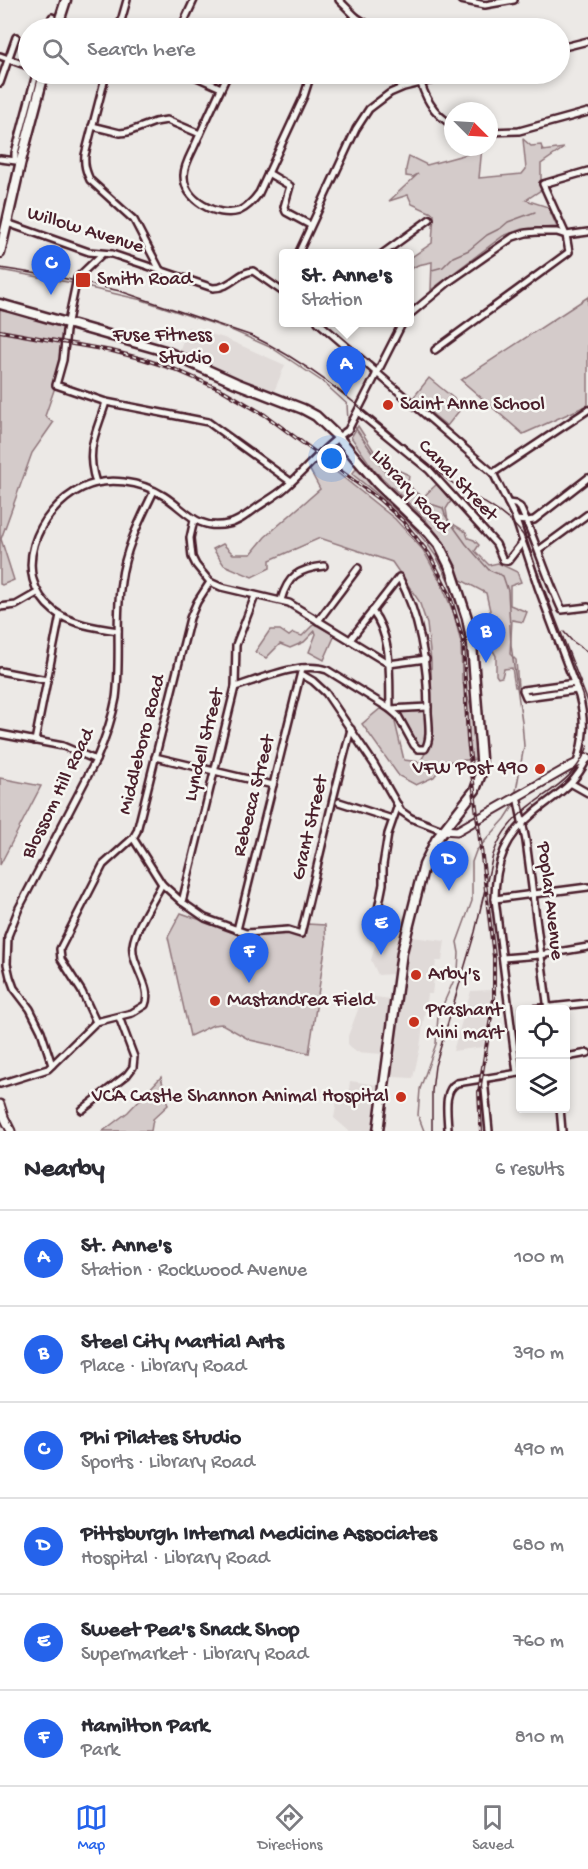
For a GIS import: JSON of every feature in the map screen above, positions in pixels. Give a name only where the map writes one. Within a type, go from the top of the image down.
[{"type":"main road","points":[[60,18],[66,0]]},
{"type":"main road","points":[[0,251],[18,161],[41,84]]},
{"type":"main road","name":"Library Road","points":[[0,304],[143,344],[183,358],[316,416],[338,437],[365,470],[419,522],[439,545],[455,579],[473,654],[482,771],[475,790],[442,830],[424,864],[404,943],[378,1131]]},
{"type":"street","points":[[122,18],[128,0]]},
{"type":"street","points":[[186,18],[194,0]]},
{"type":"street","points":[[339,0],[356,18]]},
{"type":"street","points":[[461,0],[485,5],[514,0]]},
{"type":"street","points":[[0,83],[16,37]]},
{"type":"street","points":[[570,46],[588,41]]},
{"type":"street","points":[[0,56],[18,62]]},
{"type":"street","points":[[0,159],[18,161],[15,153],[33,84]]},
{"type":"street","points":[[103,84],[85,155],[86,172],[90,180],[134,220],[160,271]]},
{"type":"street","points":[[212,84],[221,88]]},
{"type":"street","points":[[223,84],[188,161],[184,177],[188,191],[199,202],[225,212],[238,211],[254,201],[308,84]]},
{"type":"street","points":[[300,249],[356,129],[369,109],[390,93],[414,84]]},
{"type":"street","points":[[422,84],[432,108],[444,118]]},
{"type":"street","points":[[498,132],[519,131],[588,112]]},
{"type":"street","points":[[92,126],[120,133],[167,120],[200,134]]},
{"type":"street","points":[[435,350],[569,252],[566,235],[543,184],[588,171]]},
{"type":"street","points":[[268,173],[290,186],[284,207],[286,212],[310,225]]},
{"type":"street","points":[[389,249],[430,219]]},
{"type":"street","name":"Willow Avenue","points":[[7,223],[89,252],[101,255],[112,254],[213,288],[226,286],[246,272],[253,271],[279,287]]},
{"type":"street","points":[[414,311],[450,281],[513,237],[526,232],[557,232],[566,235],[588,232]]},
{"type":"street","points":[[101,255],[79,274],[75,285],[63,360],[56,385],[106,402],[208,422],[291,482]]},
{"type":"street","points":[[324,327],[493,473],[516,520],[522,543],[575,683],[583,715],[584,732],[577,763]]},
{"type":"street","points":[[118,631],[77,622],[60,615],[49,607],[37,593],[31,561],[37,536],[51,511],[70,495],[96,483],[127,482],[154,491],[170,500],[194,520],[216,525],[237,521],[291,482],[321,451],[348,430],[400,327]]},
{"type":"street","points":[[96,483],[91,468],[90,453],[106,402]]},
{"type":"street","points":[[493,473],[588,410]]},
{"type":"street","name":"Canal Street","points":[[358,412],[429,470],[496,544],[503,560],[508,561],[522,543]]},
{"type":"street","points":[[516,520],[534,520],[588,478]]},
{"type":"street","name":"Blossom Hill Road","points":[[52,1065],[39,1025],[14,988],[10,977],[6,948],[8,936],[19,908],[96,760],[108,730],[116,698],[119,597],[124,563],[136,529],[154,491]]},
{"type":"street","points":[[508,503],[520,507],[562,610],[588,607]]},
{"type":"street","points":[[539,550],[588,514]]},
{"type":"street","points":[[194,520],[190,538],[192,557],[210,582],[255,596],[281,600],[295,606],[389,664],[426,659]]},
{"type":"street","points":[[281,600],[284,589],[293,577],[305,569],[324,566]]},
{"type":"street","points":[[318,621],[358,568]]},
{"type":"street","points":[[235,687],[318,667],[327,670],[390,708],[398,716],[414,746],[422,750],[427,746],[428,740],[426,659],[409,598],[399,577],[350,640]]},
{"type":"street","name":"Middleboro Road","points":[[96,1022],[82,992],[61,959],[60,948],[103,865],[133,838],[137,831],[190,618],[210,582]]},
{"type":"street","points":[[0,607],[16,605],[37,593]]},
{"type":"street","name":"Lyndell Street","points":[[182,902],[235,687],[236,645],[255,596]]},
{"type":"street","points":[[372,611],[381,627],[389,664],[390,708]]},
{"type":"street","points":[[35,741],[60,615]]},
{"type":"street","points":[[0,671],[47,680]]},
{"type":"street","points":[[301,671],[326,693],[401,811],[411,818],[442,830],[457,831],[587,758]]},
{"type":"street","name":"Rebecca Street","points":[[237,930],[301,671]]},
{"type":"street","points":[[575,683],[523,690],[526,697],[577,690]]},
{"type":"street","points":[[390,708],[428,707]]},
{"type":"street","name":"Grant Street","points":[[237,930],[246,933],[288,930],[301,934],[351,729]]},
{"type":"street","points":[[0,734],[72,749],[96,760]]},
{"type":"street","points":[[155,757],[273,785]]},
{"type":"street","points":[[517,1059],[508,1011],[495,898],[495,879],[502,852],[512,836],[532,814],[572,784],[587,758]]},
{"type":"street","points":[[572,784],[588,793]]},
{"type":"street","name":"Poplar Avenue","points":[[517,796],[523,823],[548,1005]]},
{"type":"street","points":[[339,802],[392,819]]},
{"type":"street","points":[[377,914],[383,885],[384,855],[392,819],[398,805]]},
{"type":"street","points":[[133,838],[162,884],[182,902],[205,918],[237,930]]},
{"type":"street","points":[[0,1084],[40,1073],[52,1065],[96,1022],[119,1017],[142,1008],[147,1001],[147,994],[134,958],[133,943],[162,884]]},
{"type":"street","points":[[495,898],[588,887]]},
{"type":"street","points":[[503,958],[588,947]]},
{"type":"street","points":[[577,948],[588,954]]},
{"type":"street","points":[[570,1005],[588,1003]]},
{"type":"street","points":[[508,1011],[516,1010]]},
{"type":"street","points":[[82,1110],[127,1075],[132,1067],[134,1057],[119,1017]]},
{"type":"street","points":[[570,1056],[588,1053]]},
{"type":"street","points":[[448,1131],[448,1096],[454,1084],[516,1074]]},
{"type":"street","points":[[484,1079],[489,1131]]},
{"type":"street","points":[[0,1104],[10,1131]]},
{"type":"street","points":[[560,1113],[562,1131]]},
{"type":"shaded area","points":[[523,139],[531,146],[541,145],[543,151],[564,148],[541,164],[541,190],[526,200],[548,207],[557,227],[522,229],[503,236],[431,290],[432,262],[414,267],[414,256],[432,243],[434,214],[412,204],[408,195],[389,201],[418,174],[413,177],[406,176],[409,156],[427,165],[460,156],[481,156],[479,178],[522,174],[526,169]]},
{"type":"shaded area","points":[[588,297],[588,405],[523,434],[461,380]]},
{"type":"shaded area","points":[[0,310],[65,325],[62,345],[69,347],[45,416],[53,423],[32,453],[1,539],[14,580],[2,585],[0,584]]},
{"type":"shaded area","points":[[188,327],[224,338],[285,365],[273,394],[179,352]]},
{"type":"shaded area","points":[[429,378],[463,406],[447,426],[413,398]]},
{"type":"shaded area","points":[[358,426],[388,473],[398,470],[409,475],[408,483],[415,492],[423,497],[437,484],[451,501],[446,509],[448,521],[466,532],[468,538],[479,545],[475,551],[489,565],[498,563],[517,572],[521,582],[510,586],[510,605],[527,612],[523,622],[512,620],[510,654],[516,660],[518,687],[515,687],[512,668],[504,669],[502,677],[498,678],[496,675],[496,656],[491,647],[497,624],[491,615],[486,593],[461,580],[446,549],[426,520],[374,470],[351,437]]},
{"type":"shaded area","points":[[319,458],[395,519],[423,550],[441,583],[454,614],[461,643],[462,680],[474,716],[477,759],[445,762],[434,777],[416,785],[399,776],[362,724],[381,708],[394,718],[404,760],[420,762],[432,742],[431,661],[427,624],[419,601],[392,562],[320,538],[270,560],[270,568],[252,577],[224,565],[213,549],[223,544],[233,554],[251,554],[265,537],[320,489],[310,470]]},
{"type":"shaded area","points":[[356,469],[413,521],[435,545],[452,580],[450,584],[427,543],[397,511],[352,474]]},
{"type":"shaded area","points":[[314,624],[335,635],[324,660],[309,652],[315,631],[304,642],[290,648],[280,644],[266,658],[255,652],[270,630],[280,630],[289,636],[293,633],[302,636]]},
{"type":"shaded area","points":[[426,709],[425,741],[421,746],[415,743],[398,714],[400,710]]},
{"type":"shaded area","points":[[0,778],[41,786],[0,865]]},
{"type":"shaded area","points":[[181,913],[243,935],[284,932],[304,937],[307,924],[325,925],[326,943],[309,1053],[250,1040],[222,1024],[213,1025],[190,1036],[168,937]]},
{"type":"shaded area","points":[[383,917],[405,918],[393,974],[378,975],[371,960]]},
{"type":"shaded area","points":[[411,937],[445,941],[442,961],[436,961],[432,994],[427,994],[420,1048],[413,1078],[392,1077],[403,974]]},
{"type":"shaded area","points":[[492,990],[483,1047],[453,1051],[471,991]]},
{"type":"shaded area","points":[[367,996],[391,999],[383,1054],[356,1052],[348,1044],[348,1036],[359,1007]]},
{"type":"shaded area","points":[[161,1077],[168,1105],[153,1119],[151,1131],[103,1131],[128,1112]]},
{"type":"shaded area","points":[[350,1081],[379,1085],[374,1131],[349,1131],[334,1118],[338,1095],[348,1096]]},
{"type":"waterway","points":[[432,270],[443,267],[453,257],[469,250],[508,222],[535,212]]},
{"type":"waterway","points":[[0,270],[73,283]]},
{"type":"waterway","points":[[77,285],[142,300],[229,329],[272,348],[323,382],[347,404],[348,422],[350,423]]},
{"type":"waterway","points":[[354,426],[387,474],[405,485],[422,501],[443,508],[445,515],[466,544],[489,570],[503,576],[508,591],[511,645],[524,746],[516,791]]},
{"type":"waterway","points":[[424,1131],[418,1115],[420,1089],[436,1044],[438,1016],[458,971],[457,942],[472,901],[472,862],[476,851],[505,819],[514,805]]},
{"type":"tram line","points":[[0,268],[58,277],[120,291],[252,336],[279,350],[329,383],[447,479],[507,518],[523,535],[588,702]]},
{"type":"tram line","points":[[564,632],[588,652]]},
{"type":"tram line","points":[[432,1131],[432,1091],[435,1066],[475,932],[496,847],[519,815],[573,771],[588,746]]},
{"type":"railway","points":[[0,331],[112,351],[143,359],[174,369],[224,391],[265,415],[380,500],[403,521],[429,554],[449,593],[463,640],[468,740],[494,957],[494,998],[479,1092],[481,1131]]},
{"type":"place","name":"Smith Road","points":[[83,280]]},
{"type":"place","name":"Phi Pilates Studio","points":[[51,295]]},
{"type":"place","name":"Fuse Fitness Studio","points":[[224,348]]},
{"type":"place","name":"St. Anne's","points":[[346,396]]},
{"type":"place","name":"Saint Anne School","points":[[388,405]]},
{"type":"place","name":"Steel City Martial Arts","points":[[486,663]]},
{"type":"place","name":"VFW Post 490","points":[[540,769]]},
{"type":"place","name":"Pittsburgh Internal Medicine Associates","points":[[449,891]]},
{"type":"place","name":"Sweet Pea's Snack Shop","points":[[381,955]]},
{"type":"place","name":"Arby's","points":[[416,975]]},
{"type":"place","name":"Hamilton Park","points":[[249,983]]},
{"type":"place","name":"Mastandrea Field","points":[[215,1001]]},
{"type":"place","name":"Prashant Mini mart","points":[[414,1022]]},
{"type":"place","name":"VCA Castle Shannon Animal Hospital","points":[[401,1097]]}]
